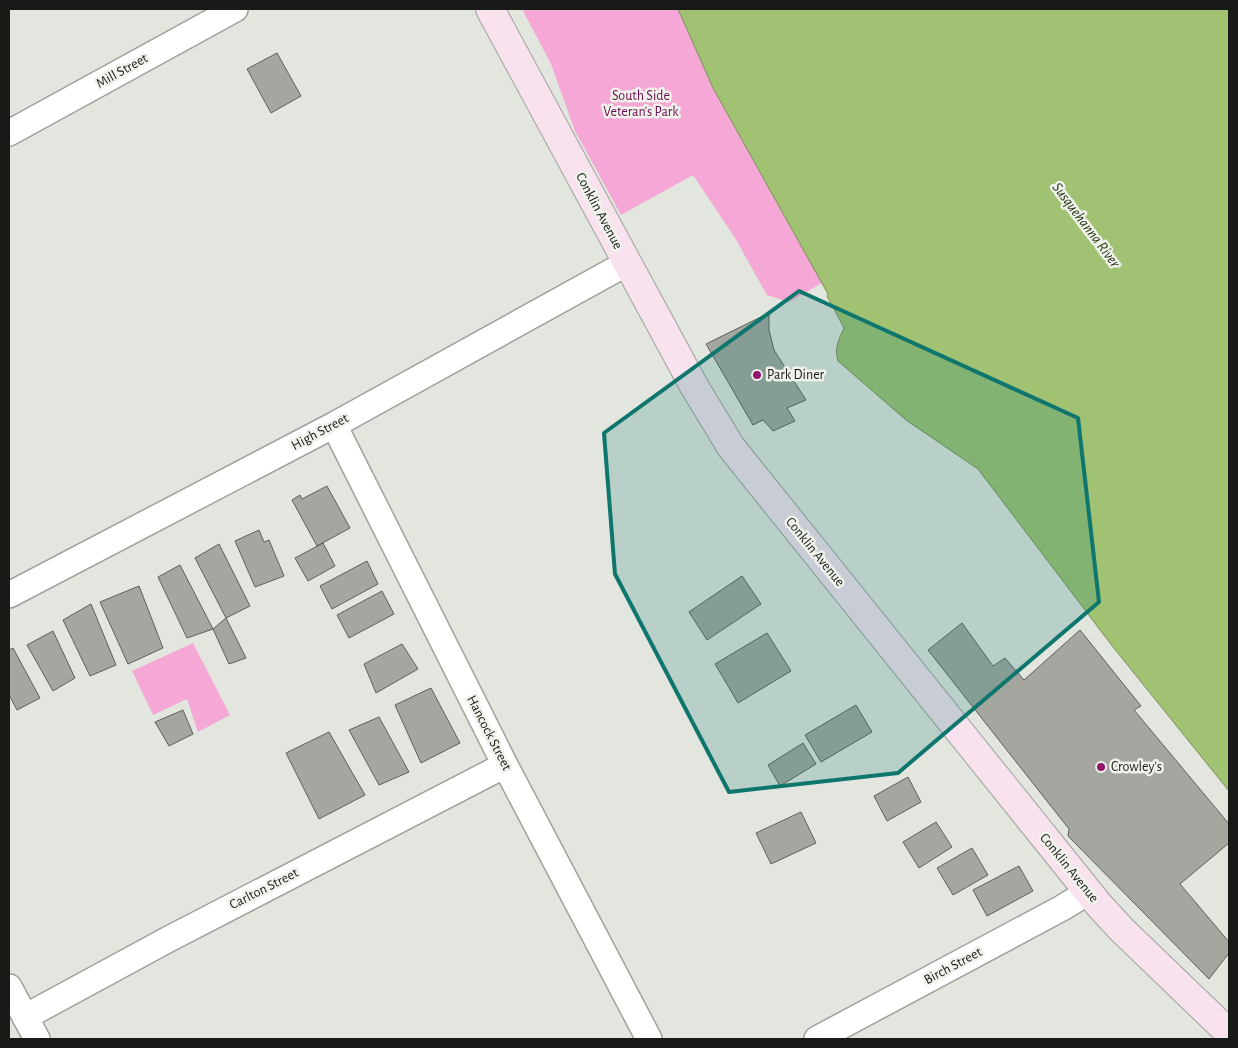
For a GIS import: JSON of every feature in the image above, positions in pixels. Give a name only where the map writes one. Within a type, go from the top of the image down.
[{"type":"main road","name":"Conklin Avenue","points":[[490,9],[694,386],[732,447],[1088,892],[1121,929],[1229,1032]]},
{"type":"street","name":"Mill Street","points":[[9,133],[235,9]]},
{"type":"street","name":"High Street","points":[[9,594],[334,425],[627,263]]},
{"type":"street","name":"Hancock Street","points":[[334,425],[505,765],[648,1039]]},
{"type":"street","name":"Carlton Street","points":[[25,1017],[167,940],[505,765]]},
{"type":"street","name":"Birch Street","points":[[818,1039],[1062,908],[1088,892]]},
{"type":"street","points":[[9,986],[37,1039]]},
{"type":"highlighted area","points":[[799,291],[1078,418],[1099,602],[898,773],[729,792],[615,574],[604,433]]},
{"type":"green space","name":"South Side Veteran's Park","points":[[522,9],[678,9],[713,88],[822,283],[789,302],[767,295],[735,238],[693,175],[621,215],[575,131],[551,64]]},
{"type":"green space","points":[[193,643],[230,715],[198,732],[187,699],[153,715],[132,671]]},
{"type":"water","name":"Susquehanna River","points":[[678,9],[1229,9],[1229,791],[1113,647],[978,469],[906,420],[838,361],[837,348],[844,328],[827,296],[828,294],[713,88]]},
{"type":"building","points":[[277,53],[301,96],[271,113],[247,69]]},
{"type":"building","name":"Park Diner","points":[[769,313],[769,330],[774,350],[806,400],[787,408],[795,421],[773,431],[763,420],[753,425],[706,344]]},
{"type":"building","points":[[327,486],[350,528],[317,546],[292,500],[300,495],[302,499]]},
{"type":"building","points":[[259,530],[264,542],[269,540],[284,576],[255,587],[235,541]]},
{"type":"building","points":[[323,543],[335,566],[308,581],[295,558]]},
{"type":"building","points":[[219,544],[250,606],[226,618],[195,558]]},
{"type":"building","points":[[367,561],[378,584],[332,609],[320,586]]},
{"type":"building","points":[[180,565],[213,629],[187,638],[158,577]]},
{"type":"building","points":[[742,576],[761,604],[707,640],[689,612]]},
{"type":"building","points":[[139,586],[163,648],[128,664],[100,602]]},
{"type":"building","points":[[382,591],[394,614],[349,638],[337,615]]},
{"type":"building","points":[[91,604],[116,665],[90,676],[63,620]]},
{"type":"building","points":[[226,618],[246,658],[229,664],[213,629]]},
{"type":"building","name":"Crowley's","points":[[962,623],[993,666],[1005,658],[1024,680],[1080,630],[1141,706],[1134,710],[1229,824],[1229,843],[1180,884],[1229,942],[1229,953],[1209,979],[1068,836],[1069,829],[928,650]]},
{"type":"building","points":[[53,631],[75,678],[53,691],[27,645]]},
{"type":"building","points":[[767,633],[791,671],[738,703],[715,664]]},
{"type":"building","points":[[402,644],[418,669],[376,693],[364,664]]},
{"type":"building","points":[[13,648],[40,698],[17,710],[9,695],[9,650]]},
{"type":"building","points":[[431,688],[460,743],[421,763],[395,705]]},
{"type":"building","points":[[856,705],[872,732],[821,762],[805,735]]},
{"type":"building","points":[[183,710],[193,734],[169,746],[155,722]]},
{"type":"building","points":[[379,717],[409,772],[379,785],[349,730]]},
{"type":"building","points":[[329,732],[365,795],[319,819],[286,753]]},
{"type":"building","points":[[803,743],[816,764],[780,786],[768,765]]},
{"type":"building","points":[[908,777],[921,802],[887,821],[874,796]]},
{"type":"building","points":[[801,812],[816,843],[771,864],[756,833]]},
{"type":"building","points":[[936,822],[952,847],[919,868],[903,842]]},
{"type":"building","points":[[972,848],[988,875],[953,895],[937,868]]},
{"type":"building","points":[[1019,866],[1033,891],[987,916],[973,890]]},
{"type":"place","name":"Park Diner","points":[[757,375]]},
{"type":"place","name":"Crowley's","points":[[1101,767]]}]
